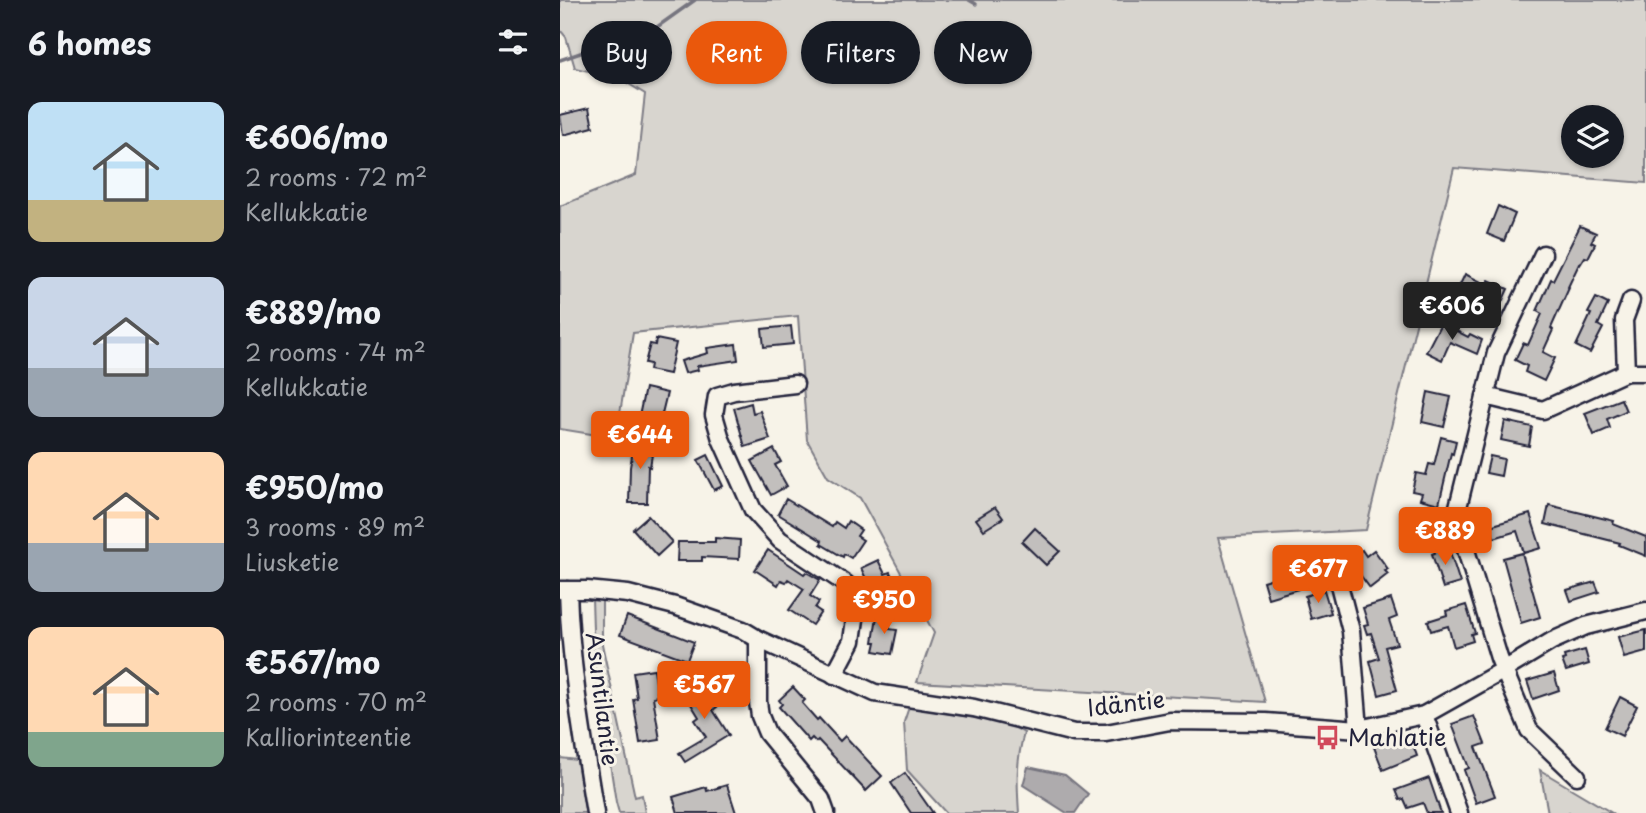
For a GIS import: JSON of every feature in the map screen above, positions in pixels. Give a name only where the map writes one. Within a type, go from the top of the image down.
[{"type":"street","points":[[1544,254],[1496,354],[1458,507],[1462,537],[1504,670],[1529,730],[1577,776]]},
{"type":"street","points":[[1626,372],[1624,320],[1631,301]]},
{"type":"street","points":[[1485,397],[1543,410],[1626,372],[1646,372]]},
{"type":"street","points":[[795,384],[734,391],[717,396],[714,415],[721,439],[753,510],[780,540],[846,584],[856,612],[852,641],[834,675]]},
{"type":"street","points":[[1336,573],[1351,631],[1359,729]]},
{"type":"street","name":"Idäntie","points":[[564,590],[628,594],[675,606],[743,630],[875,694],[974,708],[1074,733],[1106,733],[1170,720],[1265,722],[1359,729],[1424,715],[1552,641],[1586,626],[1646,611]]},
{"type":"street","name":"Asuntilantie","points":[[564,590],[595,813]]},
{"type":"street","points":[[758,639],[760,716],[767,733],[821,799],[826,813]]},
{"type":"street","points":[[1424,715],[1459,813]]},
{"type":"shaded area","points":[[560,0],[1646,0],[1646,183],[1454,168],[1366,530],[1218,538],[1265,702],[917,682],[934,633],[860,498],[828,477],[807,440],[798,316],[633,333],[616,438],[560,429],[560,206],[636,175],[645,94],[629,84],[672,84],[672,21],[581,21],[581,69],[575,68],[566,37],[560,30]]},
{"type":"shaded area","points":[[602,597],[602,644],[635,797],[642,795],[645,813],[619,813],[616,802],[594,661],[592,598]]},
{"type":"shaded area","points":[[909,707],[1007,723],[1024,733],[1018,773],[1019,813],[946,813],[907,770],[904,722]]},
{"type":"shaded area","points":[[560,758],[577,760],[586,813],[560,813]]},
{"type":"shaded area","points":[[1028,767],[1065,775],[1088,794],[1075,813],[1067,813],[1023,785]]},
{"type":"shaded area","points":[[1540,770],[1612,813],[1548,813]]},
{"type":"building","points":[[589,108],[593,127],[563,135],[560,115]]},
{"type":"building","points":[[1498,206],[1515,214],[1504,241],[1487,234]]},
{"type":"building","points":[[1580,226],[1596,233],[1591,242],[1595,244],[1588,258],[1585,257],[1579,264],[1551,328],[1553,330],[1543,352],[1555,358],[1544,381],[1525,372],[1527,366],[1515,360],[1523,343],[1528,345],[1542,314],[1537,311]]},
{"type":"building","points":[[1465,274],[1487,285],[1489,280],[1508,289],[1502,302],[1477,290],[1464,315],[1449,308]]},
{"type":"building","points":[[1596,298],[1608,304],[1598,325],[1603,328],[1590,353],[1576,346]]},
{"type":"building","points":[[1441,323],[1468,337],[1470,334],[1482,340],[1477,354],[1450,342],[1442,360],[1426,352]]},
{"type":"building","points":[[791,326],[793,344],[764,347],[762,329]]},
{"type":"building","points":[[656,339],[676,343],[669,374],[649,370],[650,364],[645,363],[650,344],[655,345]]},
{"type":"building","points":[[736,344],[738,360],[697,366],[698,370],[685,373],[681,361],[708,353],[707,348]]},
{"type":"building","points":[[645,388],[667,393],[659,426],[638,421]]},
{"type":"building","points":[[1428,392],[1451,397],[1444,427],[1422,422]]},
{"type":"building","points":[[1621,399],[1626,411],[1607,419],[1610,428],[1594,435],[1585,413]]},
{"type":"building","points":[[751,403],[753,413],[760,411],[770,439],[745,447],[734,408]]},
{"type":"building","points":[[1505,421],[1532,427],[1529,446],[1501,440]]},
{"type":"building","points":[[1441,437],[1456,441],[1439,504],[1420,499],[1422,493],[1412,491],[1416,473],[1426,475],[1429,464],[1434,465]]},
{"type":"building","points":[[635,439],[654,442],[650,467],[648,466],[647,503],[629,503],[630,467]]},
{"type":"building","points":[[774,449],[781,462],[775,465],[787,486],[771,495],[752,461]]},
{"type":"building","points":[[708,455],[723,486],[714,490],[698,460]]},
{"type":"building","points":[[1490,456],[1504,459],[1501,476],[1486,473]]},
{"type":"building","points":[[786,499],[832,527],[835,522],[844,528],[848,521],[861,530],[857,536],[863,540],[851,558],[844,554],[843,557],[821,544],[822,541],[778,514]]},
{"type":"building","points":[[1549,505],[1614,521],[1613,524],[1646,537],[1646,556],[1619,545],[1620,543],[1545,524]]},
{"type":"building","points":[[995,507],[1003,518],[984,530],[976,519]]},
{"type":"building","points":[[1530,514],[1541,548],[1524,553],[1517,531],[1494,538],[1490,526]]},
{"type":"building","points":[[648,516],[672,542],[657,556],[633,529]]},
{"type":"building","points":[[1035,528],[1060,551],[1046,565],[1022,542]]},
{"type":"building","points":[[715,538],[740,540],[739,559],[702,557],[702,561],[677,561],[678,542],[715,542]]},
{"type":"building","points":[[1445,545],[1449,549],[1460,583],[1443,588],[1432,554],[1435,553],[1433,548]]},
{"type":"building","points":[[768,550],[804,574],[806,572],[820,580],[810,596],[819,602],[815,608],[821,612],[812,625],[789,610],[804,589],[788,579],[786,582],[781,580],[778,585],[755,570]]},
{"type":"building","points":[[1362,550],[1366,556],[1374,550],[1388,569],[1385,571],[1388,574],[1370,588],[1355,568],[1352,570],[1346,562]]},
{"type":"building","points":[[1522,553],[1540,617],[1521,623],[1503,558]]},
{"type":"building","points":[[878,560],[885,574],[890,572],[898,589],[893,591],[896,596],[878,605],[861,568]]},
{"type":"building","points":[[1292,572],[1298,589],[1268,598],[1263,581]]},
{"type":"building","points":[[1595,582],[1599,592],[1571,601],[1567,590]]},
{"type":"building","points":[[1324,590],[1331,613],[1311,619],[1305,596]]},
{"type":"building","points":[[1391,599],[1397,617],[1389,620],[1397,644],[1385,647],[1397,690],[1379,695],[1370,661],[1379,658],[1371,633],[1367,634],[1364,625],[1368,624],[1363,608]]},
{"type":"building","points":[[1466,605],[1475,633],[1471,634],[1473,641],[1454,647],[1448,626],[1431,631],[1428,621],[1447,615],[1446,611]]},
{"type":"building","points":[[627,616],[694,642],[687,660],[620,635]]},
{"type":"building","points":[[877,616],[891,618],[889,629],[897,630],[892,654],[874,651]]},
{"type":"building","points":[[1646,630],[1646,652],[1624,658],[1618,637]]},
{"type":"building","points":[[1585,650],[1589,664],[1566,671],[1562,660],[1565,659],[1564,656]]},
{"type":"building","points":[[654,669],[658,696],[653,697],[660,740],[640,743],[633,699],[637,698],[633,672]]},
{"type":"building","points":[[1554,673],[1559,690],[1533,699],[1527,681]]},
{"type":"building","points":[[700,680],[717,707],[713,710],[729,735],[685,762],[679,753],[706,737],[695,720],[699,717],[683,691]]},
{"type":"building","points":[[793,687],[805,700],[802,703],[817,720],[819,718],[840,741],[845,736],[882,776],[866,791],[818,740],[816,742],[812,738],[809,741],[779,707],[782,704],[779,700]]},
{"type":"building","points":[[1620,697],[1637,706],[1622,736],[1605,728]]},
{"type":"building","points":[[1474,716],[1485,744],[1476,747],[1495,796],[1476,803],[1464,770],[1469,768],[1452,724]]},
{"type":"building","points":[[1409,734],[1417,756],[1383,770],[1374,747]]},
{"type":"building","points":[[905,773],[933,813],[911,813],[891,783]]},
{"type":"building","points":[[1429,778],[1441,813],[1427,813],[1423,803],[1408,808],[1404,799],[1400,800],[1396,790]]},
{"type":"building","points":[[727,785],[736,813],[678,813],[673,797],[706,787],[707,791]]},
{"type":"waterway","points":[[560,60],[636,34],[650,32],[695,0]]},
{"type":"waterway","points":[[969,0],[976,4]]},
{"type":"place","name":"Mahlatie","points":[[1328,738]]}]
